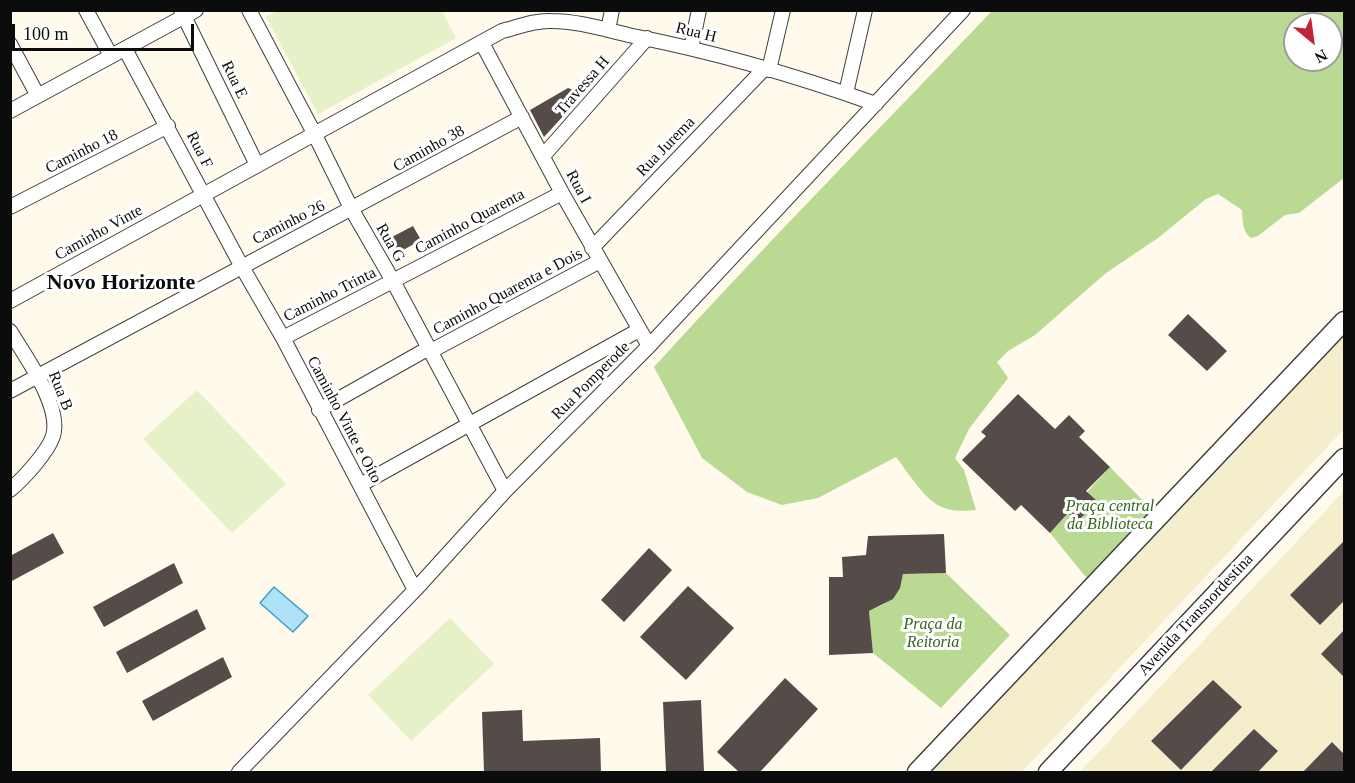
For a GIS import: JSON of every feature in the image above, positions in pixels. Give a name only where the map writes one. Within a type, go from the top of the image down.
[{"type":"street","points":[[86,10],[111,56]]},
{"type":"street","name":"Rua G","points":[[249,10],[352,210],[393,281],[506,491]]},
{"type":"street","points":[[608,30],[612,10]]},
{"type":"street","points":[[691,48],[699,10]]},
{"type":"street","points":[[767,69],[783,10]]},
{"type":"street","points":[[846,93],[866,10]]},
{"type":"street","name":"Rua Pomperode","points":[[239,772],[506,491],[558,443],[963,10]]},
{"type":"street","points":[[10,111],[125,49],[187,12]]},
{"type":"street","name":"Rua E","points":[[187,12],[257,165]]},
{"type":"street","name":"Rua H","points":[[257,165],[502,31],[525,24],[549,21],[576,23],[691,48],[767,69],[876,104]]},
{"type":"street","name":"Travessa H","points":[[543,156],[647,39]]},
{"type":"street","name":"Rua I","points":[[482,42],[592,248],[648,346]]},
{"type":"street","points":[[10,44],[38,96]]},
{"type":"street","name":"Rua F","points":[[125,49],[242,267]]},
{"type":"street","name":"Rua Jurema","points":[[592,248],[767,69]]},
{"type":"street","name":"Caminho 38","points":[[352,210],[522,117]]},
{"type":"street","name":"Caminho 18","points":[[10,207],[168,126]]},
{"type":"street","name":"Caminho Vinte","points":[[10,301],[257,165]]},
{"type":"street","name":"Caminho Quarenta","points":[[393,281],[562,193]]},
{"type":"street","name":"Caminho 26","points":[[10,391],[352,210]]},
{"type":"street","name":"Caminho Quarenta e Dois","points":[[319,410],[600,261]]},
{"type":"street","name":"Caminho Vinte e Oito","points":[[242,267],[283,338],[414,590]]},
{"type":"street","name":"Caminho Trinta","points":[[283,338],[393,281]]},
{"type":"street","points":[[917,772],[1344,321]]},
{"type":"street","points":[[360,485],[639,330]]},
{"type":"street","name":"Rua B","points":[[10,331],[38,377],[52,410],[55,424],[53,438],[33,466],[10,490]]},
{"type":"street","name":"Avenida Transnordestina","points":[[1048,772],[1344,458]]},
{"type":"shaded area","points":[[1344,321],[1344,429],[1022,772],[917,772]]},
{"type":"shaded area","points":[[1344,491],[1344,541],[1290,595],[1320,625],[1344,601],[1344,630],[1321,654],[1344,677],[1344,754],[1332,742],[1303,772],[1258,772],[1278,751],[1254,729],[1211,772],[1080,772]],"holes":[[[1213,680],[1242,707],[1181,770],[1151,741]]]},
{"type":"green space","points":[[277,11],[442,11],[456,38],[318,114],[266,17]]},
{"type":"green space","points":[[992,11],[1344,11],[1344,178],[1299,213],[1285,215],[1258,236],[1251,238],[1244,229],[1242,210],[1218,194],[1206,199],[1158,238],[1106,273],[1035,335],[1008,351],[997,362],[1008,378],[969,429],[955,458],[964,470],[976,510],[950,510],[935,503],[911,478],[896,457],[818,498],[782,505],[747,492],[702,458],[654,367],[779,232]]},
{"type":"green space","points":[[197,390],[286,484],[232,533],[143,439]]},
{"type":"green space","name":"Praça central da Biblioteca","points":[[1110,467],[1159,517],[1089,581],[1050,533]]},
{"type":"green space","name":"Praça da Reitoria","points":[[946,573],[1010,635],[941,708],[873,653],[869,611],[892,598],[899,588],[903,574]]},
{"type":"green space","points":[[450,618],[494,664],[411,741],[368,695]]},
{"type":"water","points":[[274,587],[308,616],[293,632],[260,603]]},
{"type":"building","points":[[568,88],[578,92],[576,102],[544,137],[530,110]]},
{"type":"building","points":[[413,226],[421,240],[398,253],[390,238]]},
{"type":"building","points":[[1188,314],[1227,351],[1207,371],[1168,335]]},
{"type":"building","points":[[1018,394],[1055,429],[1069,415],[1085,431],[1079,437],[1110,467],[1086,491],[1097,501],[1077,522],[1068,513],[1050,533],[1021,505],[1015,511],[962,460],[986,436],[981,432]]},
{"type":"building","points":[[53,533],[64,553],[10,582],[10,556]]},
{"type":"building","points":[[944,534],[946,573],[903,574],[900,588],[893,599],[869,611],[873,653],[829,655],[829,577],[843,577],[842,557],[866,555],[868,536]]},
{"type":"building","points":[[1344,541],[1344,601],[1320,625],[1290,595]]},
{"type":"building","points":[[649,548],[672,570],[624,622],[601,600]]},
{"type":"building","points":[[174,563],[183,583],[104,627],[93,607]]},
{"type":"building","points":[[688,586],[734,628],[686,680],[640,637]]},
{"type":"building","points":[[197,609],[206,629],[127,673],[116,652]]},
{"type":"building","points":[[1344,630],[1344,677],[1321,654]]},
{"type":"building","points":[[223,657],[232,677],[153,721],[142,701]]},
{"type":"building","points":[[785,678],[818,709],[760,772],[739,772],[717,752]]},
{"type":"building","points":[[1213,680],[1242,707],[1181,770],[1151,741]]},
{"type":"building","points":[[701,700],[704,772],[666,772],[663,702]]},
{"type":"building","points":[[522,710],[523,741],[600,738],[601,772],[484,772],[482,712]]},
{"type":"building","points":[[1254,729],[1278,751],[1258,772],[1211,772]]},
{"type":"building","points":[[1332,742],[1344,754],[1344,772],[1303,772]]},
{"type":"district","name":"Novo Horizonte","points":[[121,283]]}]
